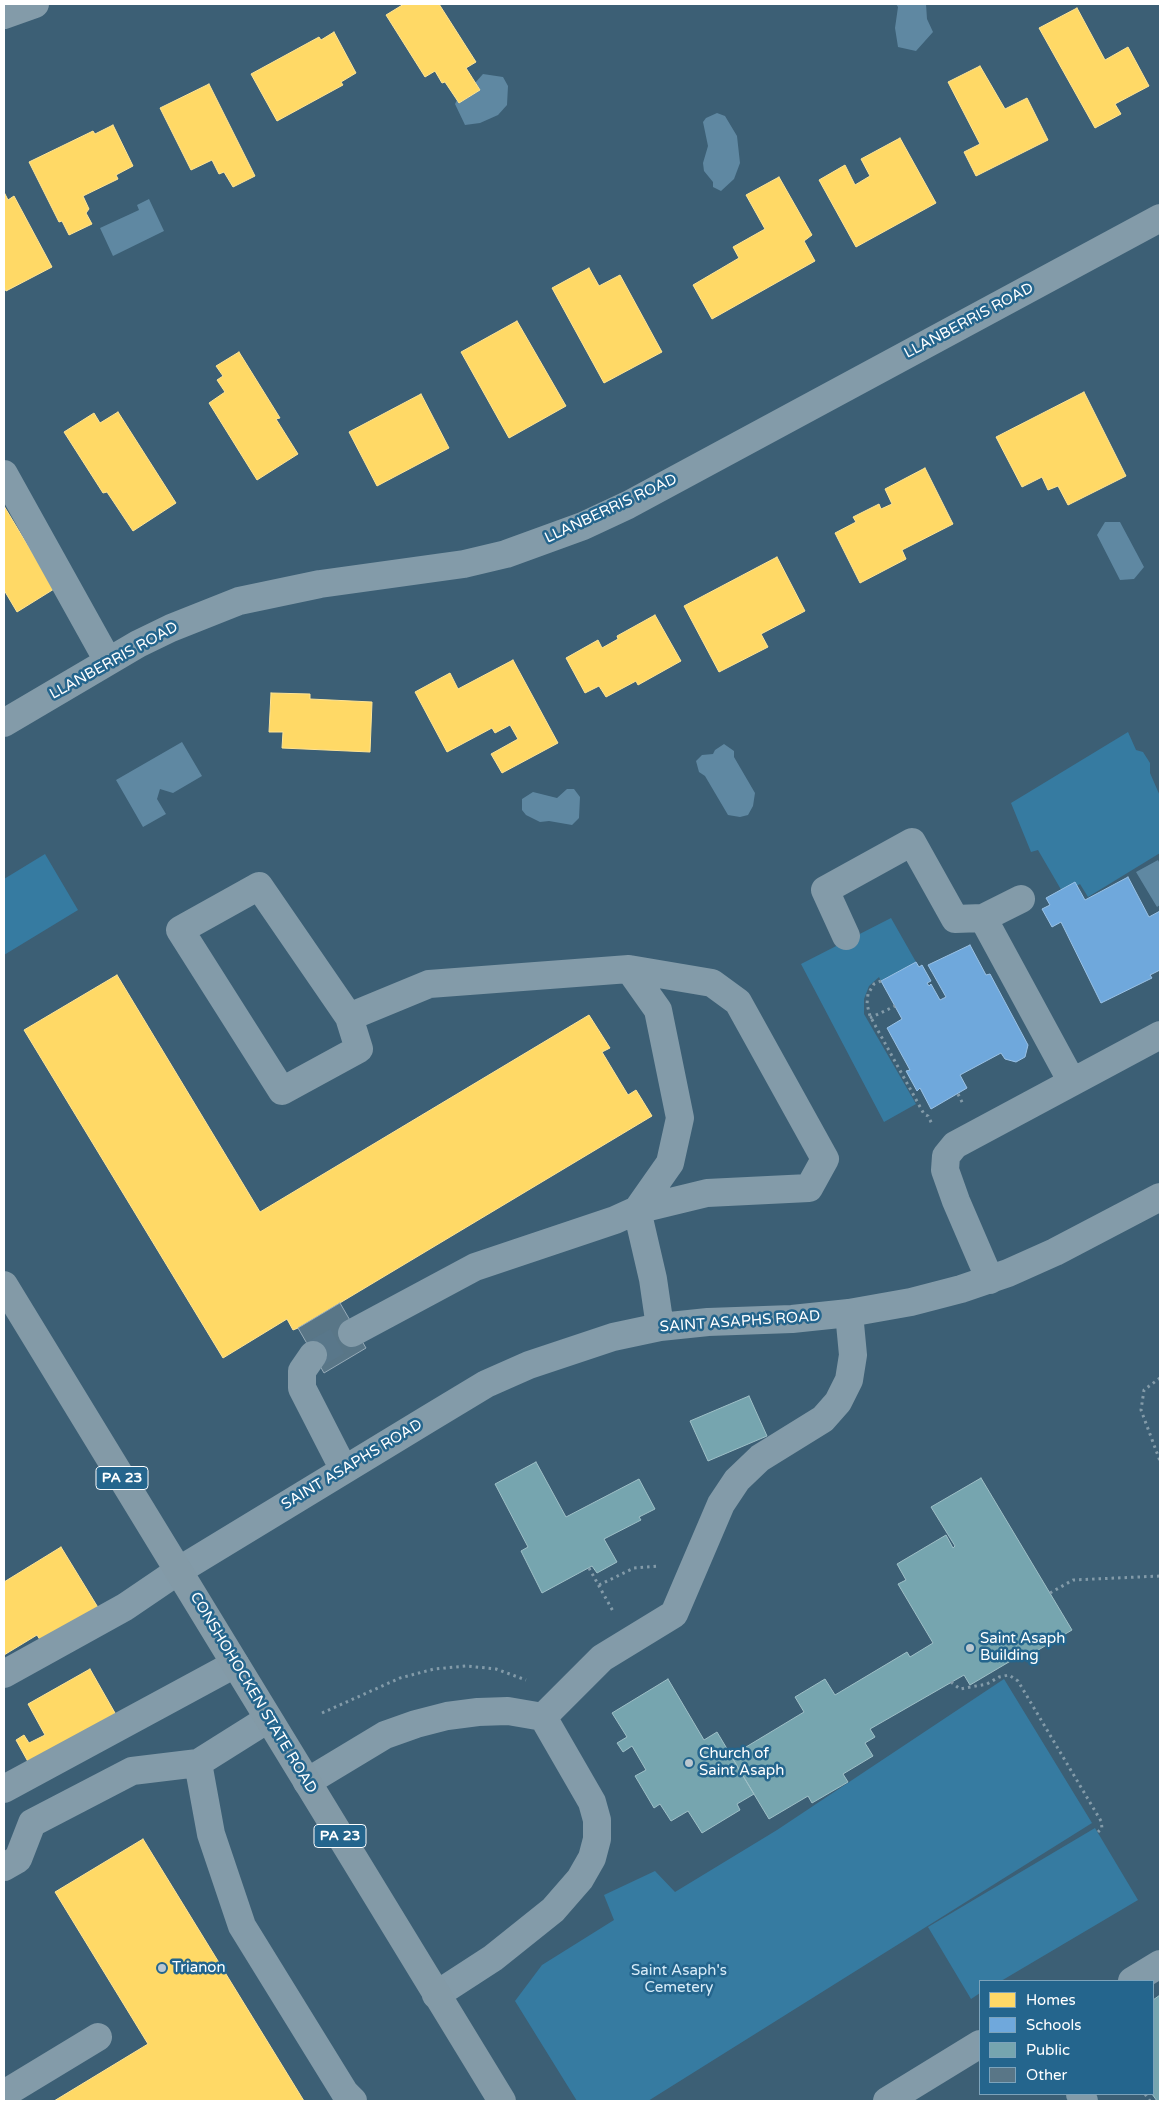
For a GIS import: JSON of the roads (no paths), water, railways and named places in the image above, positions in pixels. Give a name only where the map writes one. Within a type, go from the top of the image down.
[{"type":"main road","name":"CONSHOHOCKEN STATE ROAD","points":[[4,1285],[502,2101]]},
{"type":"street","points":[[4,14],[35,4]]},
{"type":"street","name":"LLANBERRIS ROAD","points":[[4,723],[108,661],[171,628],[239,601],[320,584],[464,564],[522,549],[583,526],[628,505],[1160,218]]},
{"type":"street","points":[[4,474],[108,661]]},
{"type":"street","points":[[846,936],[824,890],[912,842],[955,919],[983,918],[1021,899]]},
{"type":"street","points":[[259,886],[349,1018],[359,1049],[282,1092],[180,930],[259,886]]},
{"type":"street","points":[[983,918],[1072,1082]]},
{"type":"street","points":[[629,969],[658,1010],[680,1118],[670,1163],[637,1210],[653,1279],[660,1328]]},
{"type":"street","points":[[349,1018],[429,984],[629,969],[712,983],[738,1002],[825,1160],[809,1188],[707,1193],[637,1210],[615,1220],[475,1266],[352,1333]]},
{"type":"street","points":[[990,1280],[956,1202],[945,1170],[946,1156],[955,1145],[1160,1035]]},
{"type":"street","name":"SAINT ASAPHS ROAD","points":[[4,1674],[125,1607],[178,1571],[486,1384],[529,1365],[613,1337],[660,1328],[708,1322],[792,1319],[849,1313],[911,1302],[990,1280],[1055,1252],[1160,1197]]},
{"type":"street","points":[[543,1717],[602,1658],[674,1614],[693,1574],[721,1504],[737,1480],[760,1458],[794,1435],[823,1419],[838,1402],[849,1380],[853,1355],[849,1313]]},
{"type":"street","points":[[313,1355],[302,1371],[302,1388],[344,1470]]},
{"type":"street","points":[[4,1789],[235,1664]]},
{"type":"street","points":[[307,1782],[371,1743],[416,1724],[447,1716],[478,1712],[508,1711],[543,1717]]},
{"type":"street","points":[[436,1995],[493,1958],[553,1910],[580,1880],[592,1858],[598,1839],[598,1820],[592,1802],[543,1717]]},
{"type":"street","points":[[4,1867],[18,1859],[32,1823],[132,1771],[198,1764],[268,1718]]},
{"type":"street","points":[[198,1764],[211,1834],[242,1926],[344,2093],[353,2101]]},
{"type":"street","points":[[1134,1980],[1160,1964]]},
{"type":"street","points":[[4,2094],[98,2037]]},
{"type":"street","points":[[888,2101],[979,2045]]},
{"type":"tunnel","points":[[313,1355],[352,1333]]},
{"type":"place","name":"Saint Asaph Building","points":[[970,1648]]},
{"type":"place","name":"Church of Saint Asaph","points":[[689,1763]]},
{"type":"place","name":"Trianon","points":[[162,1968]]},
{"type":"park label","name":"Saint Asaph's Cemetery","points":[[679,1980]]}]
